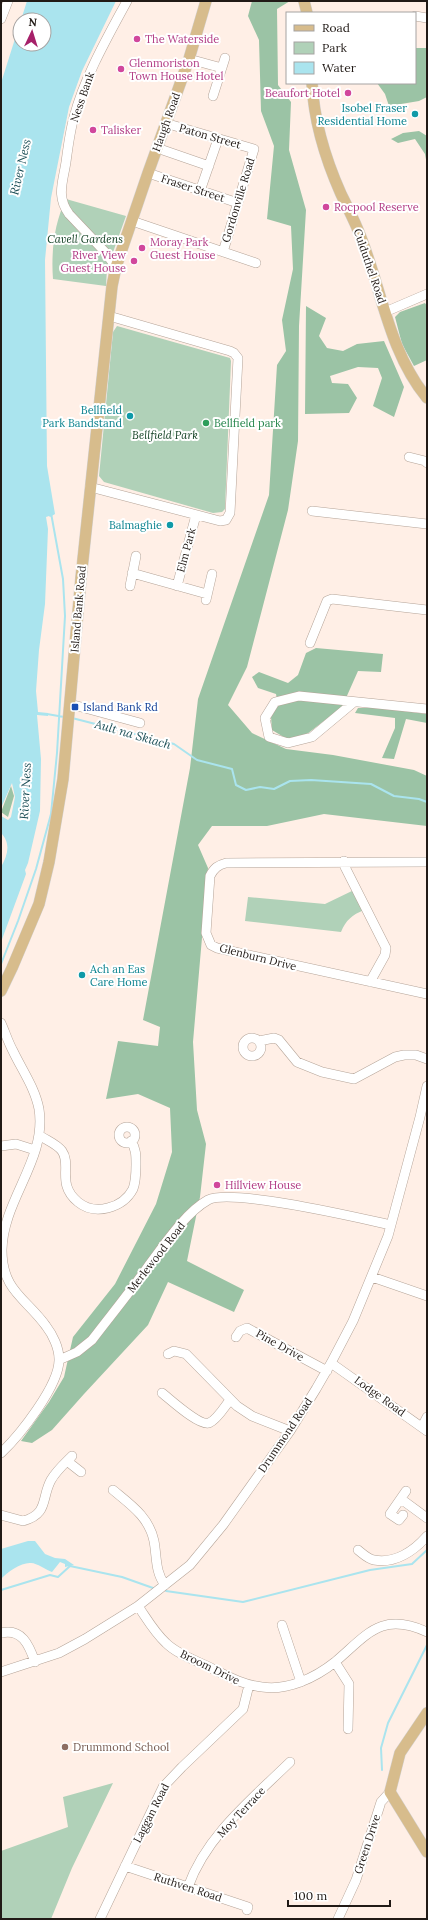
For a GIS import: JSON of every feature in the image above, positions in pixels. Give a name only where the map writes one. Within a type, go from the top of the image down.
[{"type":"main road","name":"Haugh Road","points":[[132,221],[189,58],[206,1]]},
{"type":"main road","points":[[304,1],[307,12]]},
{"type":"main road","name":"Culduthel Road","points":[[312,84],[314,113],[322,148],[358,229],[385,312],[408,370],[427,398]]},
{"type":"main road","name":"Island Bank Road","points":[[1,991],[38,904],[49,862],[63,779],[90,487],[112,286],[116,267],[132,221]]},
{"type":"main road","points":[[427,1713],[400,1753],[390,1792],[427,1852]]},
{"type":"street","points":[[1,19],[8,1]]},
{"type":"street","name":"Ness Bank","points":[[116,267],[106,252],[69,214],[62,201],[61,194],[68,146],[81,94],[103,45],[127,1]]},
{"type":"street","points":[[416,16],[427,18]]},
{"type":"street","points":[[189,58],[222,68]]},
{"type":"street","points":[[213,96],[225,58]]},
{"type":"street","name":"Paton Street","points":[[166,123],[254,149]]},
{"type":"street","points":[[200,191],[218,139]]},
{"type":"street","points":[[157,148],[209,166]]},
{"type":"street","name":"Gordonville Road","points":[[223,252],[254,149]]},
{"type":"street","name":"Fraser Street","points":[[148,173],[238,203]]},
{"type":"street","name":"Gordonville Road","points":[[132,221],[256,263]]},
{"type":"street","points":[[385,312],[427,294]]},
{"type":"street","points":[[90,487],[220,520],[226,520],[230,513],[238,358],[230,351],[109,316]]},
{"type":"street","points":[[409,458],[425,461],[427,463]]},
{"type":"street","points":[[312,511],[427,524]]},
{"type":"street","name":"Elm Park","points":[[177,586],[196,515]]},
{"type":"street","points":[[130,586],[136,556]]},
{"type":"street","name":"Elm Park","points":[[132,573],[177,586],[206,597],[212,574]]},
{"type":"street","points":[[310,643],[327,602],[332,599],[427,610]]},
{"type":"street","points":[[354,702],[312,737],[288,743],[269,737],[265,718],[276,702],[300,696],[427,709]]},
{"type":"street","points":[[69,713],[140,723]]},
{"type":"street","points":[[344,861],[346,868],[386,948],[385,955],[370,982]]},
{"type":"street","name":"Glenburn Drive","points":[[427,862],[344,861],[219,864],[210,876],[206,933],[211,944],[217,948],[427,994]]},
{"type":"street","points":[[1,1023],[12,1050],[36,1096],[40,1120],[39,1135],[35,1150],[7,1217],[2,1251],[3,1273],[12,1289],[46,1326],[54,1340],[59,1360],[52,1383],[38,1407],[21,1432],[1,1453]]},
{"type":"street","points":[[259,1041],[274,1038],[279,1040],[297,1062],[322,1072],[354,1079],[400,1056],[416,1055],[427,1059]]},
{"type":"street","name":"Drummond Road","points":[[1,1672],[59,1653],[85,1639],[138,1606],[190,1565],[207,1546],[290,1430],[329,1367],[372,1277],[391,1225],[424,1118],[427,1086]]},
{"type":"street","points":[[39,1135],[62,1151],[65,1159],[65,1181],[73,1197],[78,1202],[89,1208],[100,1209],[120,1203],[126,1199],[133,1187],[136,1180],[136,1152],[131,1141]]},
{"type":"street","points":[[1,1146],[16,1144],[35,1150]]},
{"type":"street","name":"Merlewood Road","points":[[59,1360],[77,1352],[92,1340],[170,1237],[209,1199],[238,1197],[333,1213],[391,1225]]},
{"type":"street","points":[[372,1277],[427,1296]]},
{"type":"street","name":"Pine Drive","points":[[236,1337],[240,1331],[247,1328],[329,1367]]},
{"type":"street","points":[[168,1354],[180,1351],[192,1358],[230,1400],[252,1416],[290,1430]]},
{"type":"street","name":"Lodge Road","points":[[329,1367],[424,1429]]},
{"type":"street","points":[[162,1394],[196,1419],[207,1424],[216,1418],[230,1400]]},
{"type":"street","points":[[424,1429],[427,1417]]},
{"type":"street","points":[[1,1515],[24,1521],[38,1515],[43,1508],[51,1480],[70,1458],[80,1472]]},
{"type":"street","points":[[112,1502],[116,1492],[140,1512],[146,1520],[154,1542],[159,1572],[165,1585]]},
{"type":"street","points":[[403,1515],[399,1520],[390,1514],[404,1495],[427,1518]]},
{"type":"street","points":[[358,1550],[368,1558],[374,1560],[393,1558],[413,1551],[427,1536]]},
{"type":"street","name":"Broom Drive","points":[[138,1606],[158,1635],[172,1648],[238,1682],[263,1688],[301,1682],[313,1677],[335,1662],[370,1631],[383,1626],[397,1624],[412,1626],[427,1632]]},
{"type":"street","points":[[282,1625],[301,1682]]},
{"type":"street","points":[[1,1633],[8,1632],[22,1636],[27,1642],[35,1662]]},
{"type":"street","points":[[335,1662],[349,1684],[346,1722]]},
{"type":"street","name":"Laggan Road","points":[[100,1919],[163,1788],[173,1775],[243,1709],[250,1685]]},
{"type":"street","name":"Moy Terrace","points":[[188,1887],[194,1870],[222,1830],[287,1767]]},
{"type":"street","name":"Green Drive","points":[[338,1919],[356,1880],[380,1804],[390,1792]]},
{"type":"street","name":"Ruthven Road","points":[[125,1866],[248,1907],[247,1910]]},
{"type":"green space","points":[[252,1],[290,1],[277,9],[278,85],[291,102],[289,150],[306,210],[299,326],[298,441],[288,510],[247,667],[228,705],[252,733],[286,749],[333,755],[414,770],[427,776],[427,826],[324,814],[267,826],[212,826],[198,845],[208,868],[193,1042],[197,1110],[206,1144],[200,1197],[187,1261],[244,1290],[234,1312],[168,1282],[148,1325],[52,1430],[32,1443],[21,1441],[49,1402],[64,1377],[73,1337],[115,1284],[156,1204],[172,1152],[170,1108],[138,1094],[106,1099],[118,1041],[158,1046],[160,1027],[143,1020],[190,768],[198,699],[269,495],[277,365],[286,351],[282,320],[293,269],[291,226],[267,219],[274,146],[261,111],[259,40],[248,16]]},
{"type":"green space","points":[[416,48],[427,48],[427,97],[419,101],[389,106],[385,94],[378,84],[416,84]]},
{"type":"green space","points":[[419,131],[427,136],[427,165],[425,154],[415,139],[398,143],[391,139],[403,133]]},
{"type":"green space","name":"Cavell Gardens","points":[[66,199],[126,216],[107,269],[106,286],[53,279],[52,259],[54,238]]},
{"type":"green space","points":[[425,303],[427,306],[427,360],[414,366],[402,344],[395,317],[400,312]]},
{"type":"green space","points":[[306,306],[326,318],[319,336],[327,348],[343,351],[357,344],[384,341],[404,387],[394,417],[373,406],[382,378],[378,368],[358,367],[330,376],[332,383],[348,384],[357,398],[349,413],[305,414]]},
{"type":"green space","name":"Bellfield Park","points":[[117,326],[230,358],[225,509],[222,512],[213,513],[104,482],[99,476],[113,332]]},
{"type":"green space","points":[[316,648],[383,654],[381,672],[358,671],[342,707],[307,734],[287,739],[272,730],[271,717],[278,705],[276,694],[258,688],[252,677],[259,672],[288,683],[298,675],[306,653]]},
{"type":"green space","points":[[358,708],[380,708],[427,714],[427,723],[406,719],[394,759],[382,758],[395,728],[395,718],[355,713]]},
{"type":"green space","points":[[11,786],[14,796],[8,817],[1,812]]},
{"type":"green space","points":[[354,890],[364,910],[350,918],[341,932],[245,921],[248,897],[325,904]]},
{"type":"green space","points":[[113,1783],[72,1868],[51,1919],[1,1919],[1,1851],[68,1827],[63,1797]]},
{"type":"water","name":"River Ness","points":[[27,1],[116,1],[82,71],[69,107],[51,198],[45,260],[47,466],[55,514],[50,517],[46,517],[48,529],[45,604],[39,650],[36,691],[38,712],[48,713],[48,716],[37,715],[41,759],[40,811],[25,870],[26,874],[1,942],[1,867],[7,854],[7,845],[1,833],[1,816],[8,820],[11,817],[15,797],[12,783],[1,808],[1,83],[12,48],[12,52],[52,52],[52,12],[24,12]]},
{"type":"water","points":[[28,1541],[35,1541],[45,1554],[55,1558],[65,1559],[74,1565],[65,1567],[65,1564],[60,1562],[52,1572],[36,1564],[27,1563],[15,1568],[1,1579],[1,1549]]},
{"type":"waterway","points":[[1,964],[36,869],[51,814],[57,753],[65,616],[63,579],[51,513]]},
{"type":"waterway","name":"Ault na Skiach","points":[[47,714],[64,717]]},
{"type":"waterway","name":"Ault na Skiach","points":[[72,718],[174,744],[197,760],[232,769],[236,785],[246,790],[260,787],[274,789],[290,781],[311,780],[371,784],[394,796],[419,799],[427,802]]},
{"type":"waterway","points":[[166,1591],[243,1602],[370,1570],[412,1564],[427,1550]]},
{"type":"waterway","points":[[1,1590],[50,1575],[58,1577],[70,1566],[122,1577],[153,1588]]},
{"type":"waterway","name":"Ault na Skiach","points":[[382,1770],[381,1748],[388,1723],[427,1645]]},
{"type":"place","name":"The Waterside","points":[[137,39]]},
{"type":"place","name":"Glenmoriston Town House Hotel","points":[[121,69]]},
{"type":"place","name":"Beaufort Hotel","points":[[348,93]]},
{"type":"place","name":"Isobel Fraser Residential Home","points":[[415,114]]},
{"type":"place","name":"Talisker","points":[[93,130]]},
{"type":"place","name":"Rocpool Reserve","points":[[326,207]]},
{"type":"place","name":"Moray Park Guest House","points":[[142,248]]},
{"type":"place","name":"River View Guest House","points":[[134,261]]},
{"type":"place","name":"Bellfield Park Bandstand","points":[[130,416]]},
{"type":"place","name":"Bellfield park","points":[[206,423]]},
{"type":"place","name":"Balmaghie","points":[[170,525]]},
{"type":"place","name":"Island Bank Rd","points":[[75,707]]},
{"type":"place","name":"Ach an Eas Care Home","points":[[82,975]]},
{"type":"place","name":"Hillview House","points":[[217,1185]]},
{"type":"place","name":"Drummond School","points":[[65,1747]]}]
